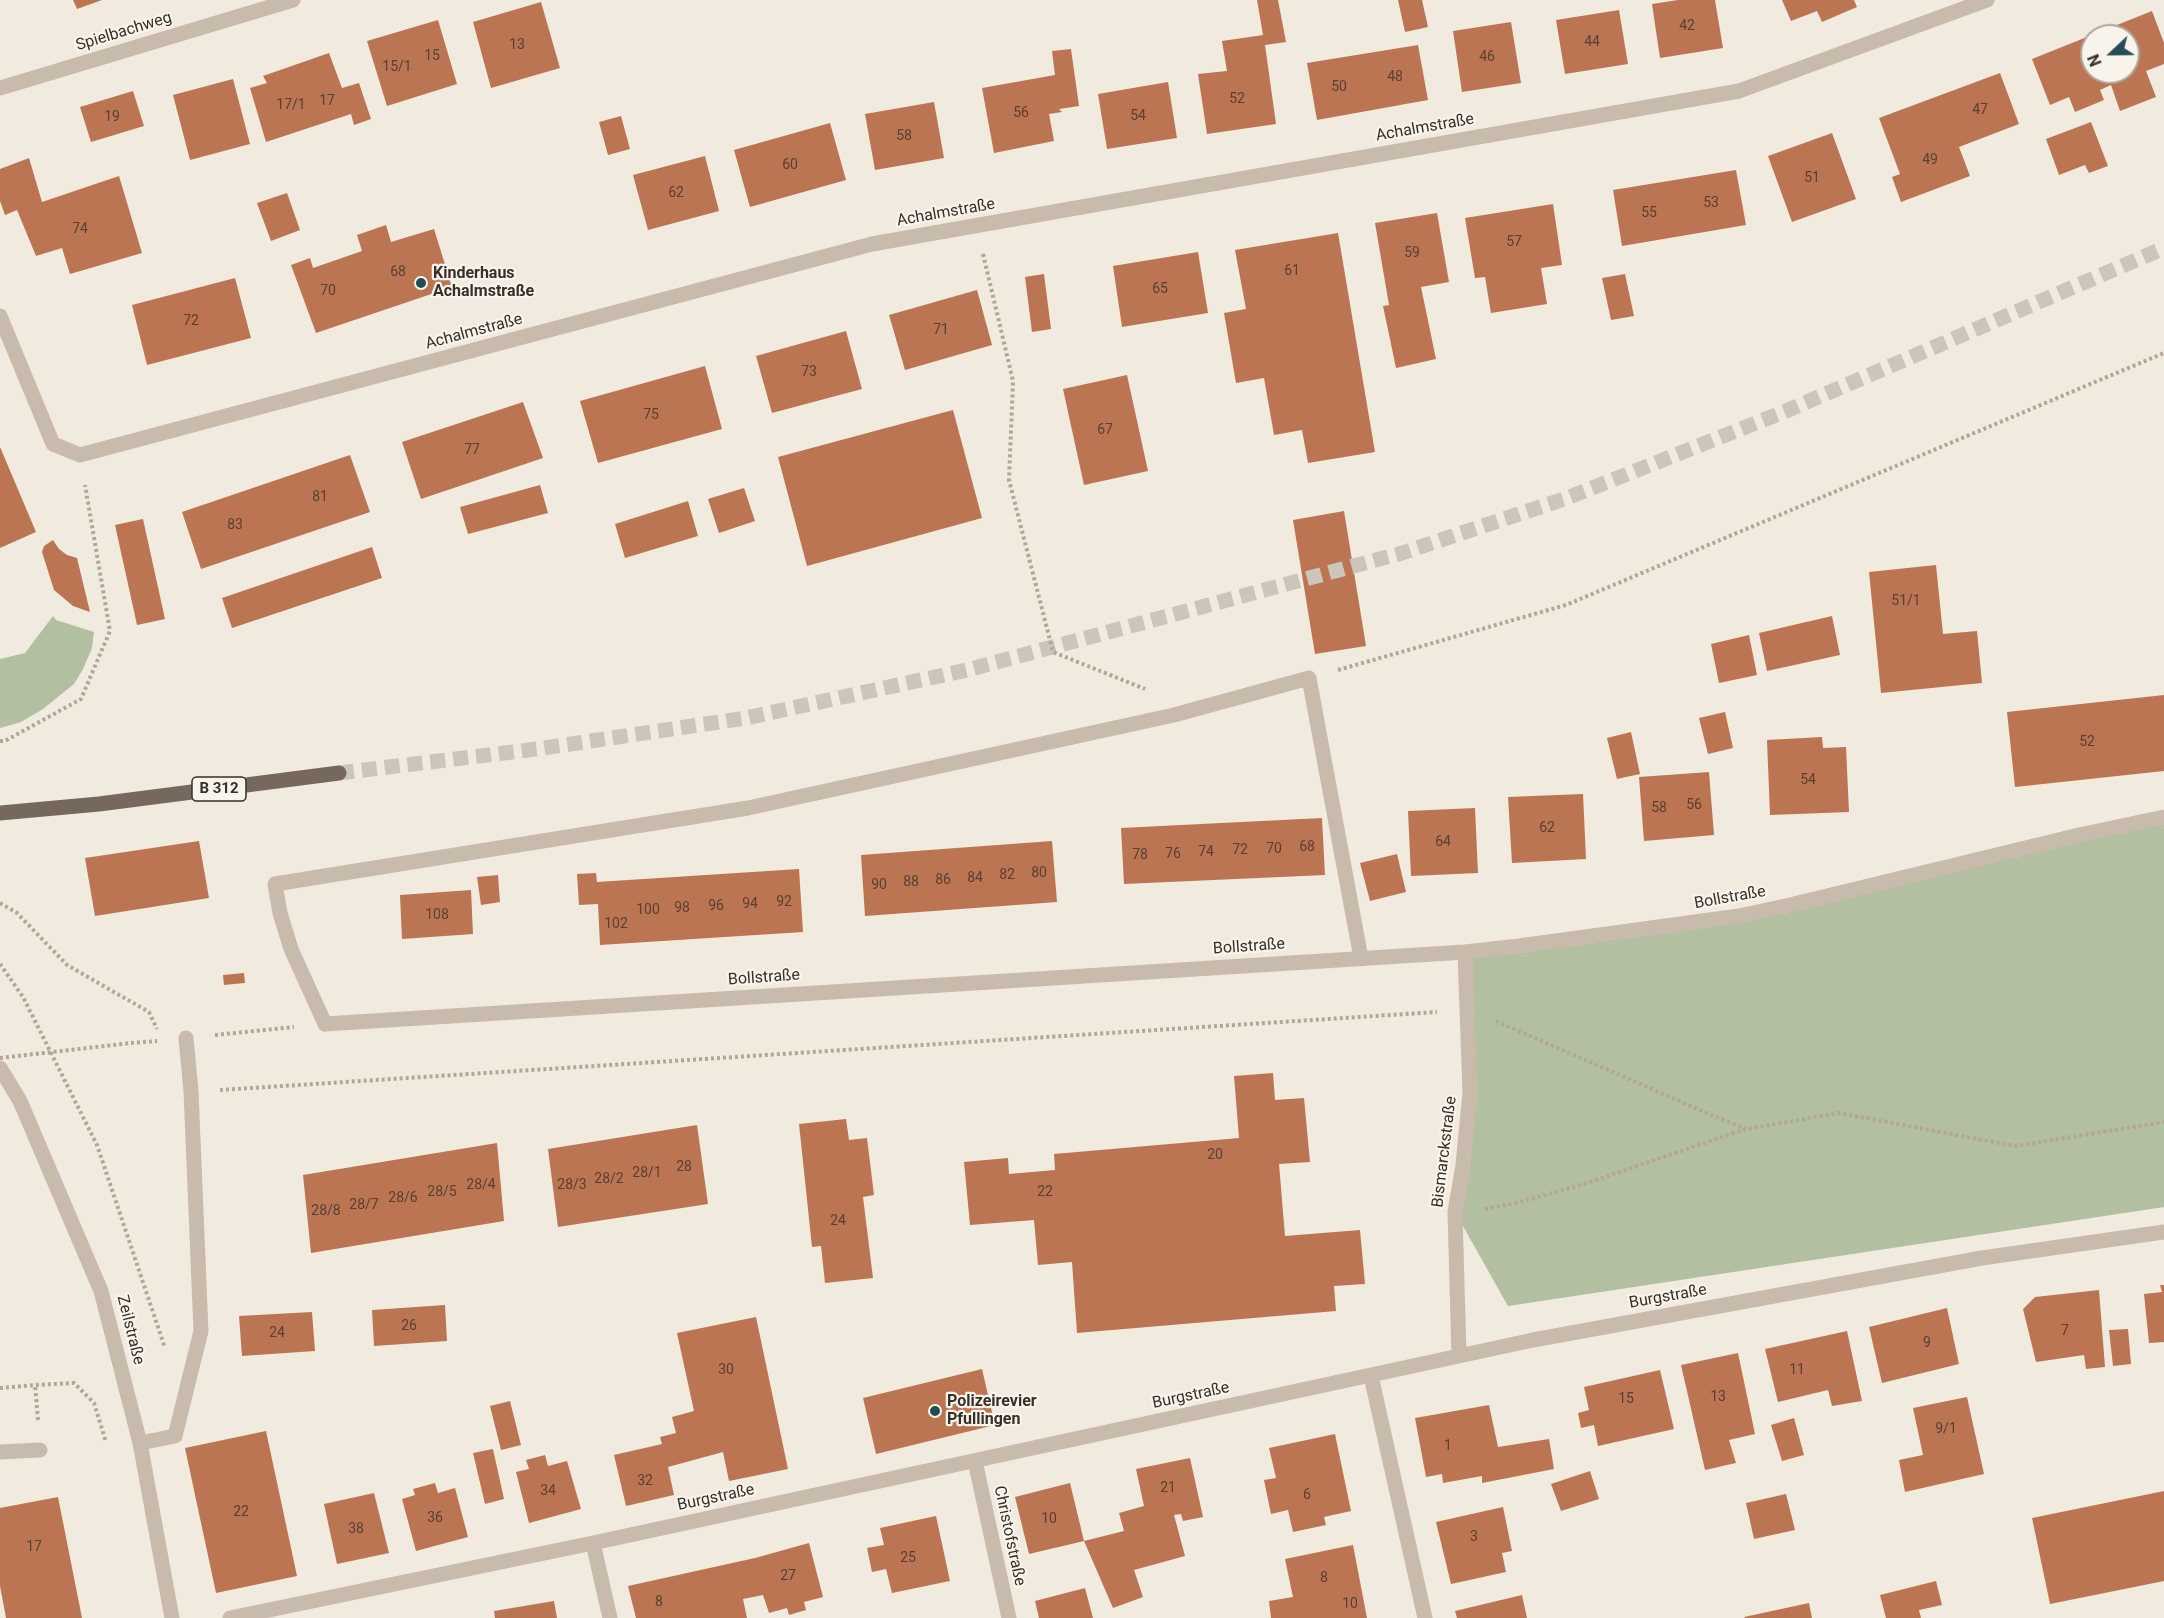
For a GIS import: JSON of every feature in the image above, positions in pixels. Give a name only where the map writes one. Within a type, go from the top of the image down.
[{"type":"main road","name":"B 312","points":[[0,813],[99,804],[339,773]]},
{"type":"street","name":"Spielbachweg","points":[[0,88],[293,0]]},
{"type":"street","name":"Achalmstraße","points":[[80,455],[872,244],[1739,91],[1987,0]]},
{"type":"street","points":[[0,316],[53,444],[80,455]]},
{"type":"street","points":[[325,1024],[291,949],[280,914],[275,884],[748,808],[1174,715],[1309,678],[1361,958]]},
{"type":"street","name":"Bollstraße","points":[[325,1024],[1465,952],[1739,916],[2121,825],[2164,817]]},
{"type":"street","name":"Bismarckstraße","points":[[1459,1356],[1455,1212],[1469,1120],[1469,1010],[1465,952]]},
{"type":"street","points":[[140,1443],[175,1436],[201,1331],[191,1091],[186,1038]]},
{"type":"street","name":"Zeilstraße","points":[[0,1068],[20,1101],[101,1291],[140,1443],[172,1618]]},
{"type":"street","name":"Burgstraße","points":[[230,1618],[593,1543],[1533,1340],[1982,1258],[2164,1232]]},
{"type":"street","points":[[1371,1376],[1425,1618]]},
{"type":"street","points":[[0,1452],[40,1450]]},
{"type":"street","name":"Christofstraße","points":[[975,1461],[1009,1618]]},
{"type":"street","points":[[593,1543],[610,1618]]},
{"type":"path","points":[[976,226],[1013,381],[1009,480],[1053,652],[1156,694],[1174,715]]},
{"type":"path","points":[[1309,678],[1566,605],[2164,353]]},
{"type":"path","points":[[0,741],[5,741],[81,699],[110,632],[80,455]]},
{"type":"path","points":[[0,903],[17,912],[67,965],[149,1012],[162,1041],[0,1058]]},
{"type":"path","points":[[0,964],[24,997],[97,1146],[183,1400]]},
{"type":"path","points":[[191,1091],[1469,1010],[1746,1129]]},
{"type":"path","points":[[186,1038],[325,1024]]},
{"type":"path","points":[[1455,1212],[1516,1203],[1584,1184],[1746,1129],[1839,1113],[2015,1146],[2164,1122]]},
{"type":"path","points":[[0,1388],[74,1383],[94,1403],[108,1448],[140,1443]]},
{"type":"path","points":[[35,1385],[40,1450]]},
{"type":"green space","points":[[53,616],[56,620],[94,632],[92,648],[83,669],[74,684],[43,709],[21,722],[0,728],[0,659],[25,653]]},
{"type":"green space","points":[[2164,817],[2164,1207],[1508,1306],[1455,1212],[1463,1165],[1465,952],[1695,923]]},
{"type":"building","points":[[73,0],[102,0],[77,9]]},
{"type":"building","points":[[1257,0],[1278,0],[1286,42],[1265,45],[1276,124],[1207,134],[1198,74],[1227,71],[1222,41],[1263,35]]},
{"type":"building","points":[[1398,0],[1422,0],[1428,27],[1405,32]]},
{"type":"building","points":[[1678,0],[1715,0],[1723,48],[1660,58],[1652,4]]},
{"type":"building","points":[[1782,0],[1854,0],[1857,7],[1822,22],[1817,11],[1791,21]]},
{"type":"building","points":[[541,2],[560,68],[491,88],[473,22]]},
{"type":"building","points":[[1619,10],[1628,64],[1565,74],[1556,20]]},
{"type":"building","points":[[2152,11],[2164,43],[2164,64],[2146,71],[2156,97],[2120,111],[2111,85],[2100,90],[2104,100],[2075,112],[2069,97],[2050,105],[2032,59],[2080,40],[2080,84],[2140,84],[2140,24],[2120,24]]},
{"type":"building","points":[[438,20],[457,84],[387,106],[367,41]]},
{"type":"building","points":[[1511,22],[1521,83],[1462,92],[1453,31]]},
{"type":"building","points":[[1418,45],[1428,100],[1317,120],[1307,63]]},
{"type":"building","points":[[1071,49],[1079,106],[1059,109],[1062,112],[1049,114],[1054,141],[994,153],[982,88],[1055,75],[1052,51]]},
{"type":"building","points":[[329,53],[342,88],[359,83],[371,119],[354,125],[351,114],[266,142],[250,88],[267,83],[263,76]]},
{"type":"building","points":[[2000,73],[2019,124],[1959,147],[1970,176],[1901,202],[1892,177],[1900,174],[1879,118]]},
{"type":"building","points":[[233,79],[250,144],[190,160],[173,95]]},
{"type":"building","points":[[1168,82],[1177,138],[1107,149],[1098,94]]},
{"type":"building","points":[[133,91],[144,126],[91,142],[80,107]]},
{"type":"building","points":[[934,102],[944,158],[875,170],[865,114]]},
{"type":"building","points":[[621,116],[630,149],[608,155],[599,122]]},
{"type":"building","points":[[2091,122],[2108,166],[2089,173],[2085,165],[2059,175],[2046,139]]},
{"type":"building","points":[[830,123],[846,180],[750,207],[734,150]]},
{"type":"building","points":[[1832,133],[1856,199],[1792,222],[1768,156]]},
{"type":"building","points":[[705,156],[719,211],[648,230],[633,175]]},
{"type":"building","points":[[29,158],[42,202],[119,176],[142,253],[70,274],[62,248],[36,256],[17,210],[5,215],[0,201],[0,169]]},
{"type":"building","points":[[1736,170],[1746,225],[1622,246],[1613,190]]},
{"type":"building","points":[[287,193],[300,230],[271,241],[257,203]]},
{"type":"building","points":[[1553,204],[1562,265],[1541,268],[1547,304],[1491,313],[1485,277],[1475,278],[1465,218]]},
{"type":"building","points":[[1437,213],[1449,282],[1421,287],[1436,359],[1396,368],[1383,306],[1389,305],[1375,223]]},
{"type":"building","points":[[386,225],[391,242],[434,229],[452,287],[316,333],[291,265],[310,258],[313,268],[362,251],[357,235]]},
{"type":"building","points":[[1338,233],[1375,452],[1308,463],[1302,430],[1274,435],[1264,378],[1236,383],[1224,313],[1246,309],[1235,250]]},
{"type":"building","points":[[1198,252],[1208,313],[1122,327],[1113,266]]},
{"type":"building","points":[[1044,274],[1051,329],[1032,332],[1025,277]]},
{"type":"building","points":[[1625,274],[1634,316],[1611,320],[1602,278]]},
{"type":"building","points":[[235,278],[251,338],[147,365],[132,305]]},
{"type":"building","points":[[977,290],[992,345],[905,370],[889,315]]},
{"type":"building","points":[[846,331],[862,389],[772,413],[756,356]]},
{"type":"building","points":[[705,366],[722,429],[598,463],[580,401]]},
{"type":"building","points":[[1127,375],[1148,471],[1084,485],[1063,389]]},
{"type":"building","points":[[523,402],[543,458],[421,499],[402,442]]},
{"type":"building","points":[[953,410],[982,518],[807,566],[778,457]]},
{"type":"building","points":[[0,447],[36,532],[0,548]]},
{"type":"building","points":[[350,455],[370,512],[201,569],[182,512]]},
{"type":"building","points":[[540,485],[548,513],[468,534],[460,507]]},
{"type":"building","points":[[744,488],[755,521],[719,533],[708,499]]},
{"type":"building","points":[[688,501],[698,536],[625,558],[615,524]]},
{"type":"building","points":[[1344,511],[1366,646],[1315,654],[1293,520]]},
{"type":"building","points":[[143,519],[165,619],[137,625],[115,525]]},
{"type":"building","points":[[53,540],[67,555],[77,558],[90,612],[73,606],[54,590],[42,552],[44,546]]},
{"type":"building","points":[[372,547],[382,578],[232,628],[222,598]]},
{"type":"building","points":[[1936,565],[1943,634],[1977,631],[1982,683],[1881,693],[1869,572]]},
{"type":"building","points":[[1832,616],[1840,655],[1767,671],[1759,633]]},
{"type":"building","points":[[1749,635],[1757,675],[1719,683],[1711,644]]},
{"type":"building","points":[[2164,695],[2164,771],[2015,787],[2007,712]]},
{"type":"building","points":[[1725,712],[1733,748],[1708,754],[1699,718]]},
{"type":"building","points":[[1631,732],[1640,774],[1617,779],[1607,738]]},
{"type":"building","points":[[1822,737],[1823,748],[1846,747],[1849,812],[1770,815],[1767,740]]},
{"type":"building","points":[[1709,772],[1714,835],[1644,841],[1639,777]]},
{"type":"building","points":[[1583,794],[1586,859],[1512,863],[1508,797]]},
{"type":"building","points":[[1475,808],[1478,873],[1411,876],[1408,811]]},
{"type":"building","points":[[1322,818],[1325,875],[1124,884],[1121,828]]},
{"type":"building","points":[[199,841],[209,898],[95,916],[85,858]]},
{"type":"building","points":[[1052,841],[1057,902],[865,916],[861,855]]},
{"type":"building","points":[[1397,854],[1406,892],[1370,901],[1360,863]]},
{"type":"building","points":[[799,869],[803,932],[600,945],[598,904],[579,905],[577,874],[596,873],[597,882]]},
{"type":"building","points":[[498,875],[500,902],[481,905],[477,877]]},
{"type":"building","points":[[471,890],[473,934],[402,939],[400,895]]},
{"type":"building","points":[[244,973],[245,983],[224,985],[223,975]]},
{"type":"building","points":[[1273,1073],[1275,1100],[1304,1098],[1310,1162],[1279,1164],[1285,1236],[1360,1230],[1365,1284],[1334,1286],[1336,1311],[1077,1333],[1072,1262],[1038,1265],[1034,1220],[970,1225],[964,1162],[1008,1158],[1009,1174],[1055,1170],[1054,1154],[1239,1138],[1234,1076]]},
{"type":"building","points":[[846,1119],[849,1140],[867,1138],[874,1195],[863,1197],[873,1278],[825,1283],[821,1246],[812,1247],[799,1124]]},
{"type":"building","points":[[697,1125],[708,1204],[558,1227],[548,1149]]},
{"type":"building","points":[[497,1143],[504,1221],[311,1253],[303,1175]]},
{"type":"building","points":[[2160,1285],[2164,1285],[2164,1342],[2149,1343],[2144,1294],[2162,1292]]},
{"type":"building","points":[[2099,1290],[2105,1367],[2086,1369],[2084,1355],[2036,1362],[2023,1309],[2035,1297]]},
{"type":"building","points":[[445,1305],[447,1341],[374,1346],[372,1310]]},
{"type":"building","points":[[1947,1308],[1959,1364],[1882,1383],[1869,1327]]},
{"type":"building","points":[[312,1312],[315,1351],[242,1356],[239,1316]]},
{"type":"building","points":[[756,1317],[788,1469],[729,1481],[723,1452],[668,1467],[674,1495],[626,1506],[614,1455],[662,1444],[660,1437],[676,1433],[672,1417],[694,1411],[677,1333]]},
{"type":"building","points":[[2128,1329],[2131,1364],[2113,1366],[2109,1330]]},
{"type":"building","points":[[1847,1331],[1862,1401],[1832,1406],[1828,1390],[1778,1402],[1765,1349]]},
{"type":"building","points":[[1738,1353],[1755,1434],[1729,1440],[1736,1463],[1705,1470],[1681,1365]]},
{"type":"building","points":[[982,1369],[995,1425],[876,1454],[863,1398]]},
{"type":"building","points":[[1660,1370],[1674,1429],[1598,1446],[1594,1425],[1581,1428],[1578,1413],[1589,1410],[1584,1387]]},
{"type":"building","points":[[1967,1397],[1984,1474],[1905,1492],[1899,1460],[1923,1455],[1913,1408]]},
{"type":"building","points":[[510,1401],[521,1445],[501,1450],[490,1406]]},
{"type":"building","points":[[1489,1405],[1498,1447],[1549,1439],[1554,1469],[1482,1483],[1482,1476],[1443,1483],[1442,1474],[1426,1477],[1415,1418]]},
{"type":"building","points":[[1794,1418],[1804,1455],[1782,1461],[1771,1425]]},
{"type":"building","points":[[266,1431],[297,1576],[216,1593],[185,1448]]},
{"type":"building","points":[[1335,1434],[1351,1511],[1324,1517],[1326,1525],[1293,1532],[1288,1510],[1271,1514],[1264,1480],[1276,1478],[1269,1448]]},
{"type":"building","points":[[493,1449],[504,1499],[485,1504],[473,1453]]},
{"type":"building","points":[[545,1455],[548,1466],[567,1461],[581,1509],[529,1523],[516,1472],[529,1469],[526,1460]]},
{"type":"building","points":[[1190,1458],[1203,1517],[1183,1521],[1181,1514],[1174,1515],[1185,1556],[1134,1570],[1143,1597],[1113,1608],[1084,1541],[1124,1531],[1119,1513],[1144,1506],[1136,1469]]},
{"type":"building","points":[[1590,1471],[1599,1499],[1561,1511],[1551,1484]]},
{"type":"building","points":[[435,1483],[438,1493],[455,1488],[468,1537],[416,1551],[402,1499],[415,1495],[413,1489]]},
{"type":"building","points":[[1070,1483],[1084,1541],[1029,1554],[1015,1497]]},
{"type":"building","points":[[2164,1491],[2164,1581],[2050,1604],[2032,1518]]},
{"type":"building","points":[[374,1493],[389,1553],[337,1564],[324,1504]]},
{"type":"building","points":[[1786,1494],[1795,1530],[1754,1539],[1746,1503]]},
{"type":"building","points":[[58,1497],[82,1618],[6,1618],[0,1586],[0,1508]]},
{"type":"building","points":[[1503,1507],[1512,1551],[1502,1553],[1506,1572],[1451,1584],[1436,1522]]},
{"type":"building","points":[[936,1516],[950,1581],[892,1593],[886,1569],[872,1572],[867,1548],[884,1545],[880,1528]]},
{"type":"building","points":[[809,1543],[823,1597],[804,1602],[806,1610],[789,1615],[787,1608],[769,1613],[763,1595],[743,1599],[747,1618],[636,1618],[628,1586],[755,1558]]},
{"type":"building","points":[[1353,1545],[1367,1618],[1271,1618],[1269,1601],[1293,1597],[1285,1559]]},
{"type":"building","points":[[1936,1581],[1942,1605],[1919,1610],[1921,1618],[1886,1618],[1880,1595]]},
{"type":"building","points":[[1085,1588],[1093,1618],[1039,1618],[1035,1601]]},
{"type":"building","points":[[1522,1595],[1527,1618],[1457,1618],[1455,1611]]},
{"type":"building","points":[[554,1601],[557,1618],[495,1618],[494,1611]]},
{"type":"building","points":[[1809,1603],[1812,1618],[1744,1617]]},
{"type":"tunnel","points":[[339,773],[537,749],[746,718],[967,670],[1402,553],[1567,498],[1786,411],[2164,248]]},
{"type":"place","name":"Kinderhaus Achalmstraße","points":[[421,283]]},
{"type":"place","name":"Polizeirevier Pfullingen","points":[[935,1411]]}]
